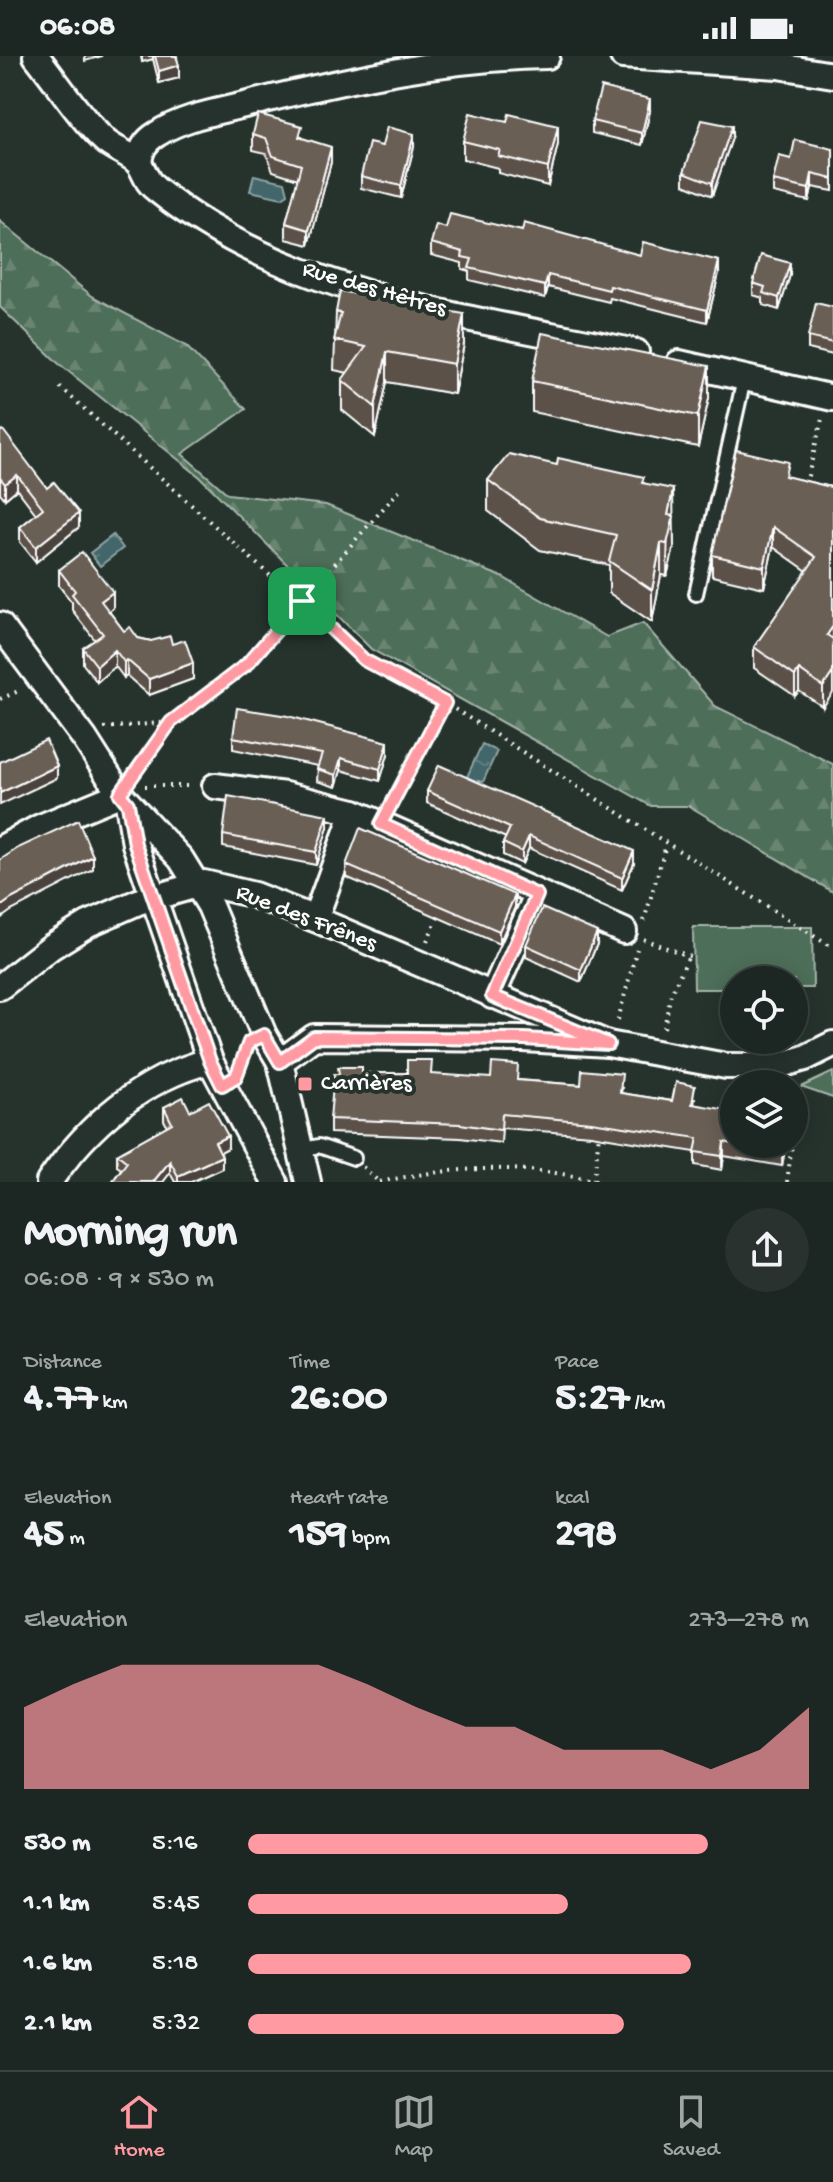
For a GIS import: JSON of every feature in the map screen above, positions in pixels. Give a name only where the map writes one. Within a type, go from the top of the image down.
[{"type":"street","name":"Rue des Hêtres","points":[[36,56],[105,141],[139,164],[151,185],[254,250],[322,280],[375,296],[830,398]]},
{"type":"street","points":[[139,164],[140,152],[155,135],[195,118],[360,77],[435,64],[547,56]]},
{"type":"street","points":[[623,56],[778,66],[833,75]]},
{"type":"street","points":[[0,625],[85,739],[124,799],[181,859],[210,906],[264,1035],[280,1062],[308,1182]]},
{"type":"street","points":[[215,786],[285,795],[354,812],[624,931]]},
{"type":"street","points":[[0,849],[40,827],[124,799]]},
{"type":"street","points":[[124,799],[135,844],[210,1061],[275,1182]]},
{"type":"street","points":[[315,919],[354,812]]},
{"type":"street","name":"Rue des Frênes","points":[[3,976],[88,924],[197,884],[213,885],[254,895],[315,919],[608,1044]]},
{"type":"street","points":[[492,996],[537,895]]},
{"type":"street","points":[[524,1039],[535,1023],[530,1012]]},
{"type":"street","name":"Rue des Frênes","points":[[280,1062],[314,1037],[524,1039],[608,1044],[726,1066],[777,1066],[805,1058],[833,1044]]},
{"type":"street","points":[[49,1182],[69,1152],[131,1095],[173,1074],[210,1061]]},
{"type":"street","points":[[261,1161],[299,1150]]},
{"type":"lane","points":[[696,594],[744,379]]},
{"type":"lane","points":[[299,1150],[319,1146],[354,1158]]},
{"type":"path","points":[[60,387],[302,601],[364,660],[445,703],[833,948]]},
{"type":"path","points":[[805,489],[830,398]]},
{"type":"path","points":[[124,799],[171,722],[247,664],[402,487]]},
{"type":"path","points":[[381,824],[445,703]]},
{"type":"path","points":[[85,739],[100,729],[171,722]]},
{"type":"path","points":[[124,799],[141,786],[215,786]]},
{"type":"path","points":[[427,941],[443,905]]},
{"type":"path","points":[[624,931],[691,957],[671,993],[664,1028]]},
{"type":"path","points":[[222,1085],[236,1077],[249,1042],[264,1035]]},
{"type":"path","points":[[380,1182],[424,1172],[500,1168],[597,1181],[600,1124]]},
{"type":"path","points":[[787,1182],[790,1158]]},
{"type":"green space","points":[[0,221],[92,296],[186,346],[246,409],[182,454],[228,494],[326,505],[502,577],[607,637],[643,623],[715,706],[833,764],[833,892],[689,806],[651,806],[371,649],[200,477],[58,363],[0,307]]},
{"type":"green space","points":[[693,927],[812,927],[813,988],[808,988],[808,966],[720,966],[720,989],[694,989]]},
{"type":"green space","points":[[833,1072],[833,1098],[808,1089],[808,1084]]},
{"type":"water","points":[[254,175],[285,182],[288,194],[282,198],[250,191]]},
{"type":"water","points":[[113,535],[123,548],[100,566],[90,553]]},
{"type":"water","points":[[482,744],[497,751],[483,782],[466,779]]},
{"type":"building","points":[[155,56],[176,56],[179,65],[159,71]]},
{"type":"building","points":[[601,87],[650,99],[642,133],[592,121]]},
{"type":"building","points":[[470,113],[507,122],[509,114],[558,126],[548,168],[498,156],[500,150],[463,141]]},
{"type":"building","points":[[258,114],[302,126],[299,137],[331,147],[309,230],[286,223],[301,165],[273,156],[266,138],[253,134]]},
{"type":"building","points":[[702,120],[732,126],[712,183],[684,172]]},
{"type":"building","points":[[387,127],[414,134],[401,186],[361,176],[369,143],[382,146]]},
{"type":"building","points":[[795,140],[833,149],[833,179],[812,174],[809,189],[773,181],[779,156],[791,159]]},
{"type":"building","points":[[450,214],[522,231],[524,223],[640,255],[643,242],[719,261],[707,310],[610,286],[609,290],[548,275],[545,286],[469,268],[472,259],[462,257],[463,252],[431,243],[436,225],[446,228]]},
{"type":"building","points":[[761,255],[790,263],[779,298],[763,293],[765,287],[753,283]]},
{"type":"building","points":[[340,291],[464,314],[454,364],[387,352],[375,407],[342,380],[366,347],[334,340],[341,313],[336,312]]},
{"type":"building","points":[[816,303],[833,307],[833,343],[808,337]]},
{"type":"building","points":[[542,333],[709,366],[698,416],[532,381]]},
{"type":"building","points":[[3,430],[47,488],[54,482],[79,513],[36,547],[20,527],[43,508],[17,475],[5,484],[0,478],[0,432]]},
{"type":"building","points":[[736,450],[788,462],[785,476],[831,487],[833,484],[833,626],[827,635],[833,639],[833,672],[823,687],[799,670],[795,676],[754,647],[816,557],[773,527],[764,567],[712,555]]},
{"type":"building","points":[[509,454],[557,465],[558,458],[644,477],[642,483],[673,489],[668,515],[674,516],[667,544],[661,543],[652,590],[609,561],[616,535],[540,518],[488,480]]},
{"type":"building","points":[[82,552],[113,592],[101,601],[124,631],[130,627],[138,638],[151,641],[170,636],[172,644],[185,640],[193,663],[149,679],[127,660],[124,662],[115,650],[97,666],[83,648],[103,634],[72,594],[75,591],[59,570]]},
{"type":"building","points":[[237,708],[288,716],[388,742],[380,769],[341,758],[336,775],[317,769],[322,754],[233,737]]},
{"type":"building","points":[[46,740],[57,766],[0,793],[0,762]]},
{"type":"building","points":[[439,765],[634,851],[622,878],[529,836],[522,852],[503,843],[510,828],[427,791]]},
{"type":"building","points":[[228,796],[328,815],[316,852],[223,835]]},
{"type":"building","points":[[78,820],[93,856],[0,907],[0,860],[18,848]]},
{"type":"building","points":[[360,828],[515,895],[499,931],[346,865]]},
{"type":"building","points":[[542,908],[597,932],[581,970],[526,945]]},
{"type":"building","points":[[407,1060],[432,1060],[431,1074],[491,1078],[492,1063],[518,1065],[517,1080],[581,1085],[582,1070],[622,1074],[620,1093],[672,1101],[676,1082],[695,1086],[692,1104],[720,1109],[720,1156],[695,1152],[698,1138],[591,1122],[502,1114],[501,1130],[460,1124],[330,1119],[334,1074],[339,1074],[338,1067],[362,1067],[362,1073],[407,1073]]},
{"type":"building","points":[[183,1097],[190,1111],[209,1101],[228,1136],[215,1142],[222,1156],[178,1176],[170,1161],[153,1182],[112,1182],[127,1162],[117,1154],[172,1123],[164,1107]]},
{"type":"place","name":"Carrières","points":[[305,1084]]},
{"type":"route","points":[[302,601],[364,660],[445,703],[381,824],[537,895],[492,996],[608,1044],[524,1039],[314,1037],[280,1062],[264,1035],[249,1042],[236,1077],[222,1085],[210,1061],[145,874],[135,844],[128,804],[120,794],[171,722],[247,664],[302,601]]}]
